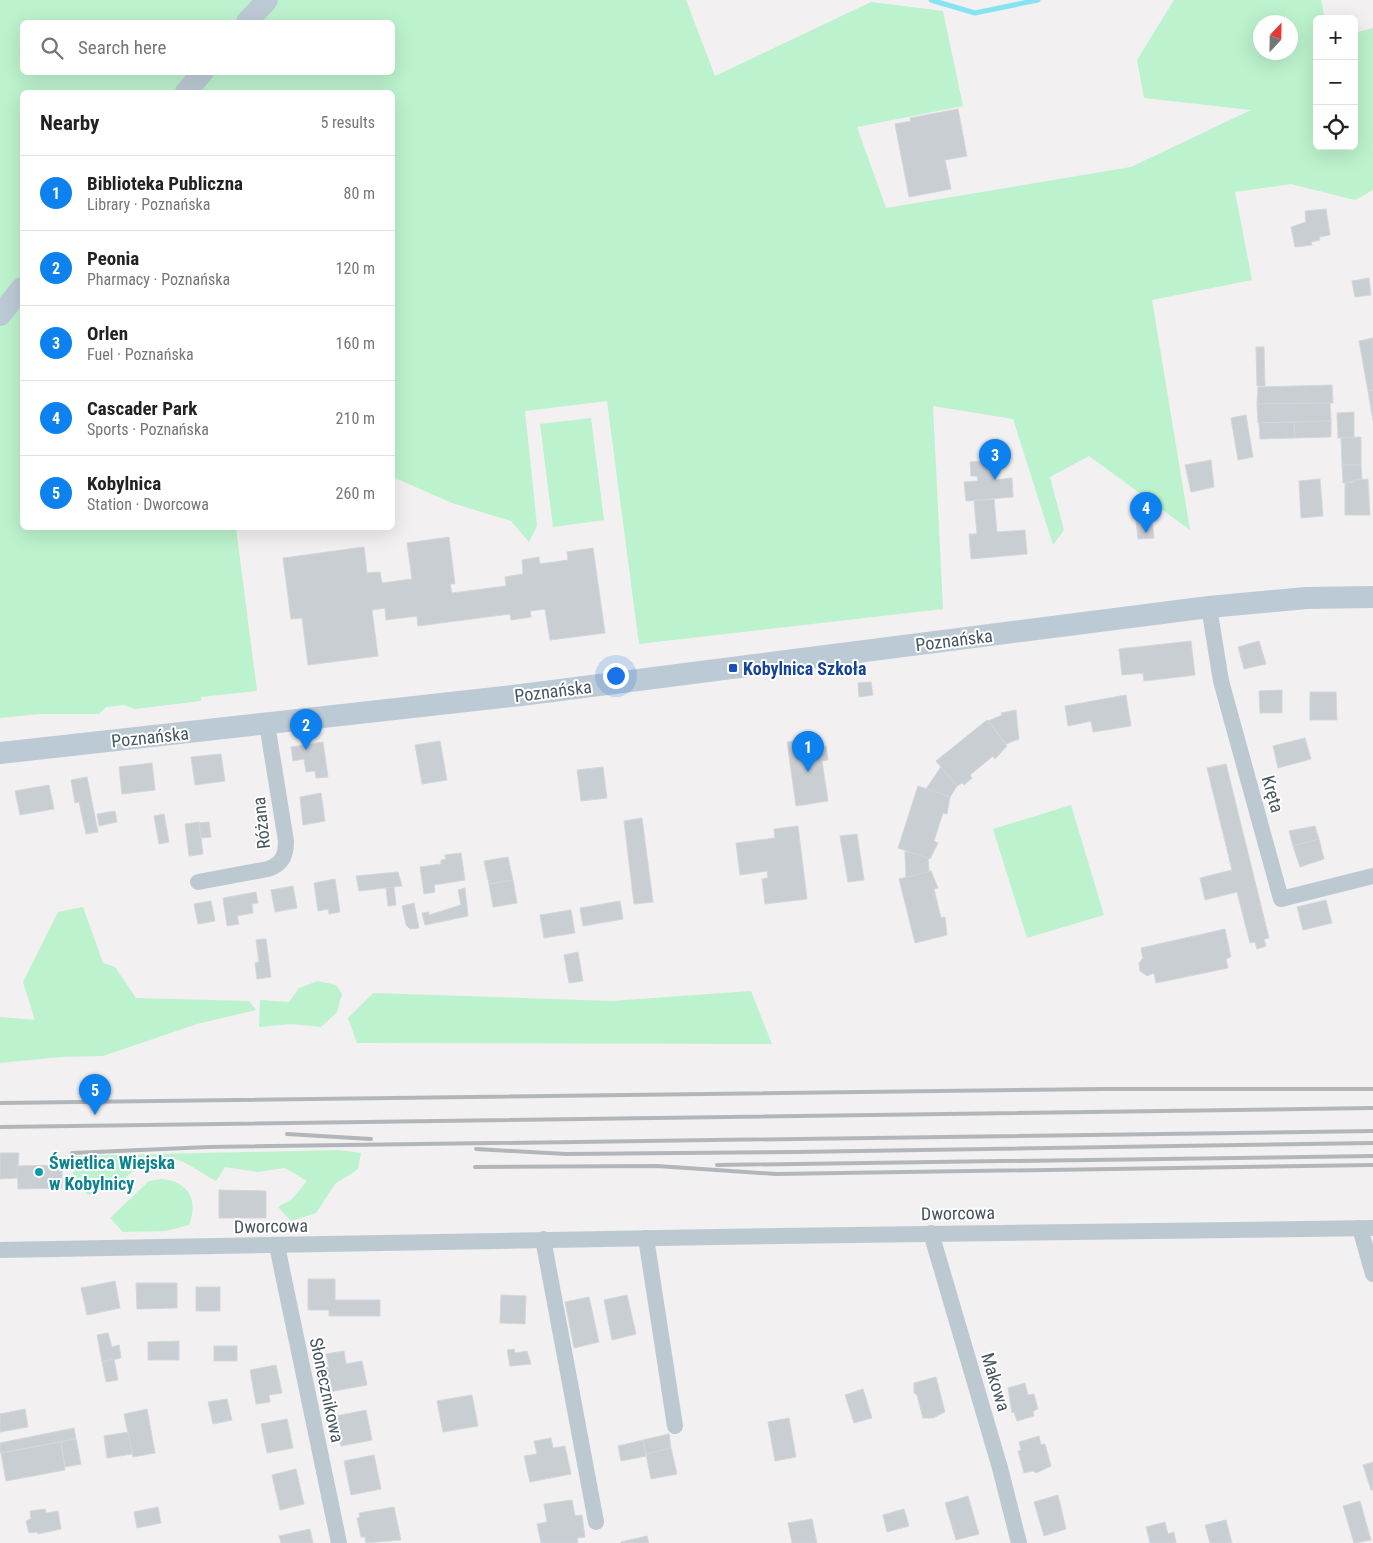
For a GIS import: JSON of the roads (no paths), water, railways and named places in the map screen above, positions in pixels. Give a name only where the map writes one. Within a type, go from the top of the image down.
[{"type":"main road","points":[[249,20],[267,0]]},
{"type":"main road","points":[[188,90],[200,75]]},
{"type":"main road","points":[[0,315],[20,290]]},
{"type":"main road","name":"Poznańska","points":[[0,753],[594,686],[1209,607],[1306,598],[1373,597]]},
{"type":"street","name":"Kręta","points":[[1209,607],[1221,682],[1281,899],[1373,876]]},
{"type":"street","name":"Różana","points":[[198,882],[268,869],[276,866],[283,859],[286,840],[267,724]]},
{"type":"street","name":"Dworcowa","points":[[0,1250],[277,1246],[543,1239],[1366,1228]]},
{"type":"street","points":[[1366,1228],[1373,1274]]},
{"type":"street","name":"Makowa","points":[[931,1234],[1000,1468],[1020,1543]]},
{"type":"street","points":[[646,1238],[676,1426]]},
{"type":"street","points":[[543,1239],[596,1522]]},
{"type":"street","name":"Słonecznikowa","points":[[277,1246],[339,1543]]},
{"type":"waterway","points":[[931,0],[975,13],[1038,0]]},
{"type":"railway","points":[[0,1103],[1103,1089],[1373,1089]]},
{"type":"railway","points":[[0,1127],[1373,1108]]},
{"type":"railway","points":[[72,1153],[208,1147],[1373,1131]]},
{"type":"railway","points":[[287,1134],[371,1139]]},
{"type":"railway","points":[[476,1149],[566,1154],[1373,1143]]},
{"type":"railway","points":[[717,1165],[1373,1156]]},
{"type":"railway","points":[[475,1167],[657,1166],[776,1174],[1373,1165]]},
{"type":"place","name":"Orlen","points":[[995,480]]},
{"type":"place","name":"Cascader Park","points":[[1146,533]]},
{"type":"place","name":"Kobylnica Szkoła","points":[[733,668]]},
{"type":"place","name":"Peonia","points":[[306,750]]},
{"type":"place","name":"Biblioteka Publiczna","points":[[808,772]]},
{"type":"place","name":"Kobylnica","points":[[95,1115]]},
{"type":"place","name":"Świetlica Wiejska w Kobylnicy","points":[[39,1172]]}]
